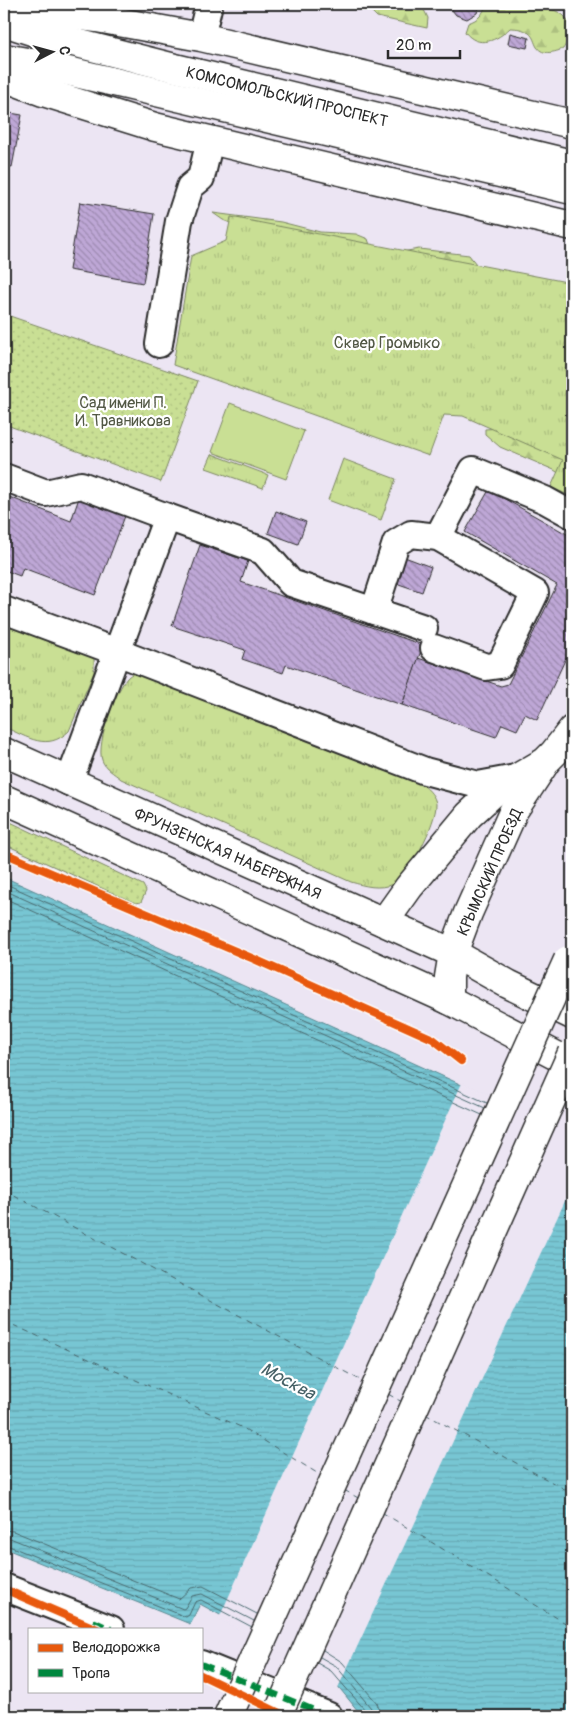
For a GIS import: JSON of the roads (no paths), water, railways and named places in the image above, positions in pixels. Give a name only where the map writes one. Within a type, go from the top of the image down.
[{"type":"main road","points":[[4,6],[71,14],[201,37],[572,124]]},
{"type":"main road","name":"КОМСОМОЛЬСКИЙ ПРОСПЕКТ","points":[[4,22],[41,34],[171,67],[572,164]]},
{"type":"main road","name":"КОМСОМОЛЬСКИЙ ПРОСПЕКТ","points":[[4,58],[38,64],[572,190]]},
{"type":"main road","points":[[4,77],[43,92],[155,127],[572,226]]},
{"type":"main road","name":"КРЫМСКИЙ ПРОЕЗД","points":[[449,1000],[449,977],[454,953],[468,913],[514,810],[547,760],[572,730]]},
{"type":"main road","name":"ФРУНЗЕНСКАЯ НАБЕРЕЖНАЯ","points":[[4,752],[454,953],[508,984],[572,1015]]},
{"type":"main road","points":[[384,922],[409,887],[469,815],[495,791],[547,760]]},
{"type":"main road","points":[[4,799],[449,1000],[572,1064]]},
{"type":"main road","points":[[228,1716],[570,956]]},
{"type":"main road","points":[[277,1716],[572,1054]]},
{"type":"street","points":[[201,37],[209,4]]},
{"type":"street","points":[[159,344],[179,221],[190,187],[201,178],[210,140]]},
{"type":"street","points":[[438,537],[474,470],[545,500],[572,515]]},
{"type":"street","points":[[4,477],[46,493],[82,485],[263,551],[291,583],[374,611],[486,667],[500,664],[535,593],[438,537],[411,534],[396,543],[374,611]]},
{"type":"street","points":[[69,782],[167,517]]},
{"type":"street","points":[[4,610],[425,771],[478,785],[516,778]]},
{"type":"street","points":[[4,1586],[109,1628]]},
{"type":"street","points":[[202,1664],[329,1716]]},
{"type":"water","name":"Москва","points":[[4,877],[572,1135],[572,1716],[364,1716],[328,1674],[200,1604],[190,1624],[4,1548]]},
{"type":"park label","name":"Сквер Громыко","points":[[387,342]]},
{"type":"park label","name":"Сад имени П. И. Травникова","points":[[123,411]]}]
